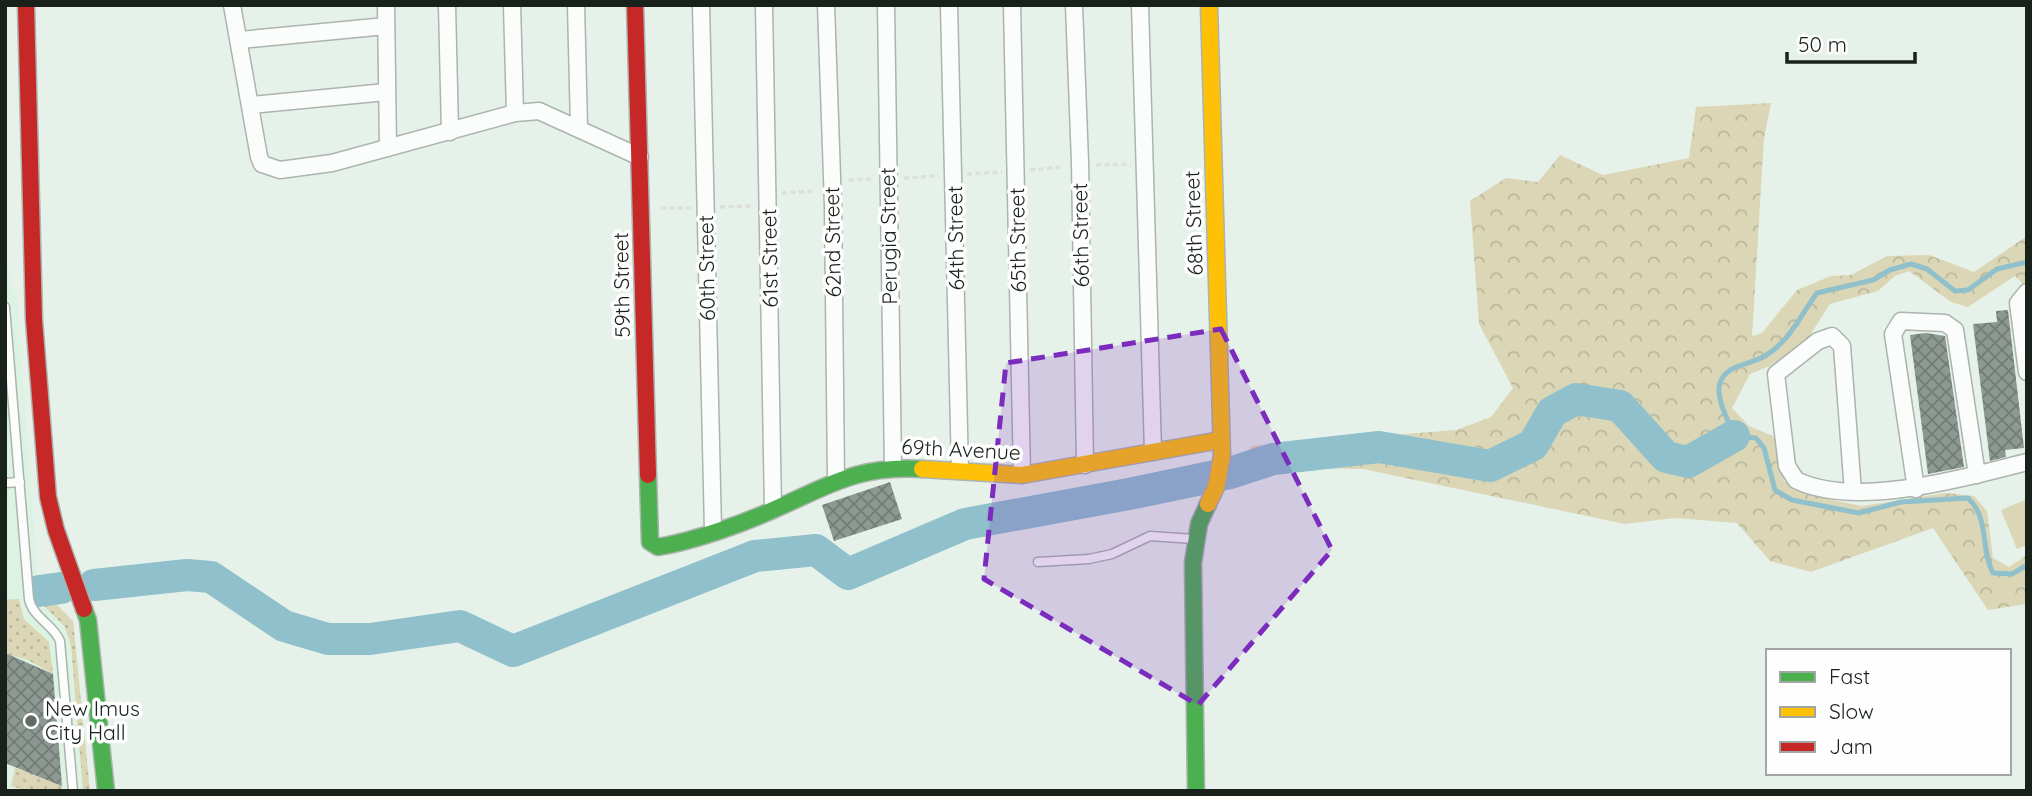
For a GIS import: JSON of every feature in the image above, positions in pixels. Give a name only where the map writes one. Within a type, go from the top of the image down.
[{"type":"street","points":[[26,5],[34,320],[48,497],[90,633],[106,791]]},
{"type":"street","points":[[232,5],[252,105],[259,157],[262,164],[269,168],[280,170],[332,163],[515,113],[539,111],[640,157]]},
{"type":"street","points":[[386,5],[388,148]]},
{"type":"street","points":[[447,5],[450,132]]},
{"type":"street","points":[[512,5],[515,113]]},
{"type":"street","points":[[576,5],[579,127]]},
{"type":"street","name":"59th Street","points":[[635,5],[648,534],[650,542],[658,547],[670,545]]},
{"type":"street","name":"60th Street","points":[[701,5],[713,531]]},
{"type":"street","name":"61st Street","points":[[764,5],[770,194],[773,510]]},
{"type":"street","name":"62nd Street","points":[[826,5],[833,186],[836,479]]},
{"type":"street","name":"Perugia Street","points":[[886,5],[893,467]]},
{"type":"street","name":"64th Street","points":[[948,5],[955,175],[960,471]]},
{"type":"street","name":"65th Street","points":[[1012,5],[1022,475]]},
{"type":"street","name":"66th Street","points":[[1074,5],[1080,165],[1085,465]]},
{"type":"street","points":[[1140,5],[1153,452]]},
{"type":"street","name":"68th Street","points":[[1196,791],[1193,563],[1203,511],[1216,487],[1222,467],[1209,5]]},
{"type":"street","points":[[240,40],[386,26]]},
{"type":"street","points":[[252,105],[386,92]]},
{"type":"street","points":[[2027,292],[2019,299],[2018,307],[2027,372]]},
{"type":"street","points":[[1916,489],[1893,334],[1901,321],[1950,324],[1955,330],[1977,475]]},
{"type":"street","points":[[1853,492],[1842,346],[1832,336],[1818,341],[1781,368],[1775,381],[1790,474],[1802,484],[1853,492],[1916,489],[2027,462]]},
{"type":"street","name":"69th Avenue","points":[[670,545],[773,510],[836,479],[893,467],[1022,475],[1221,440]]},
{"type":"lane","points":[[5,307],[30,604],[60,641],[73,791]]},
{"type":"lane","points":[[5,483],[20,482]]},
{"type":"lane","points":[[1038,562],[1090,559],[1112,554],[1150,536],[1196,540]]},
{"type":"path","points":[[770,194],[888,179],[1080,165],[1145,164]]},
{"type":"highlighted area","points":[[1221,329],[1332,550],[1198,705],[984,579],[1006,363]]},
{"type":"shaded area","points":[[5,263],[8,263],[10,283],[17,301],[39,598],[49,597],[73,621],[90,791],[5,791]]},
{"type":"shaded area","points":[[2027,499],[2027,545],[2017,549],[2001,510]]},
{"type":"shaded area","points":[[49,597],[73,621],[90,791],[83,791],[71,645],[65,627],[40,602],[39,598]]},
{"type":"shaded area","points":[[19,599],[24,619],[49,642],[53,674],[26,659],[5,654],[5,600]]},
{"type":"shaded area","points":[[15,768],[46,777],[62,786],[62,791],[28,791],[11,786]]},
{"type":"green space","points":[[1771,103],[1764,138],[1752,336],[1762,333],[1797,290],[1831,276],[1851,275],[1887,256],[1929,255],[1974,272],[2027,236],[2027,283],[2024,285],[2015,276],[1968,307],[1951,302],[1909,271],[1895,276],[1878,291],[1830,304],[1805,343],[1770,366],[1750,374],[1732,408],[1749,426],[1775,437],[1784,481],[1832,500],[1862,506],[1945,493],[1974,496],[1987,511],[1993,558],[2009,567],[2027,555],[2027,604],[1988,610],[1933,528],[1811,572],[1770,561],[1737,523],[1675,518],[1625,524],[1363,469],[1307,468],[1246,478],[1244,457],[1252,446],[1456,430],[1491,417],[1513,388],[1479,324],[1470,201],[1506,178],[1538,182],[1560,155],[1603,175],[1689,158],[1696,107]]},
{"type":"building","points":[[2008,310],[2024,448],[2005,450],[2006,457],[1990,461],[1973,324],[1997,322],[1996,311]]},
{"type":"building","points":[[1926,333],[1945,336],[1964,467],[1928,474],[1910,335]]},
{"type":"building","points":[[890,482],[902,519],[834,541],[822,505]]},
{"type":"building","name":"New Imus City Hall","points":[[5,653],[53,674],[62,786],[5,763]]},
{"type":"waterway","points":[[2027,262],[1997,269],[1968,290],[1955,291],[1927,269],[1911,264],[1890,270],[1873,280],[1817,293],[1781,343],[1765,356],[1727,372],[1719,389],[1719,396],[1734,436],[1756,438],[1764,448],[1775,490],[1792,500],[1859,513],[1901,502],[1968,498],[1979,515],[1993,573],[2012,574],[2027,565]]},
{"type":"waterway","points":[[94,585],[187,575],[211,577],[284,626],[328,639],[370,639],[460,626],[513,651],[755,556],[816,550],[848,574],[965,524],[1230,473],[1273,459],[1379,447],[1490,466],[1533,445],[1552,412],[1576,399],[1620,406],[1666,457],[1688,462],[1734,436]]},
{"type":"waterway","points":[[39,591],[61,588]]},
{"type":"traffic: fast","points":[[648,475],[650,542],[658,547],[733,526],[845,478],[880,470],[922,469]]},
{"type":"traffic: fast","points":[[1196,791],[1193,563],[1199,524],[1208,504]]},
{"type":"traffic: fast","points":[[84,609],[88,620],[106,791]]},
{"type":"traffic: slow","points":[[1208,504],[1216,487],[1222,456],[1209,5]]},
{"type":"traffic: slow","points":[[922,469],[1022,475],[1221,440]]},
{"type":"traffic: jam","points":[[26,5],[34,320],[48,497],[56,530],[84,609]]},
{"type":"traffic: jam","points":[[635,5],[648,475]]},
{"type":"place","name":"New Imus City Hall","points":[[31,721]]}]
